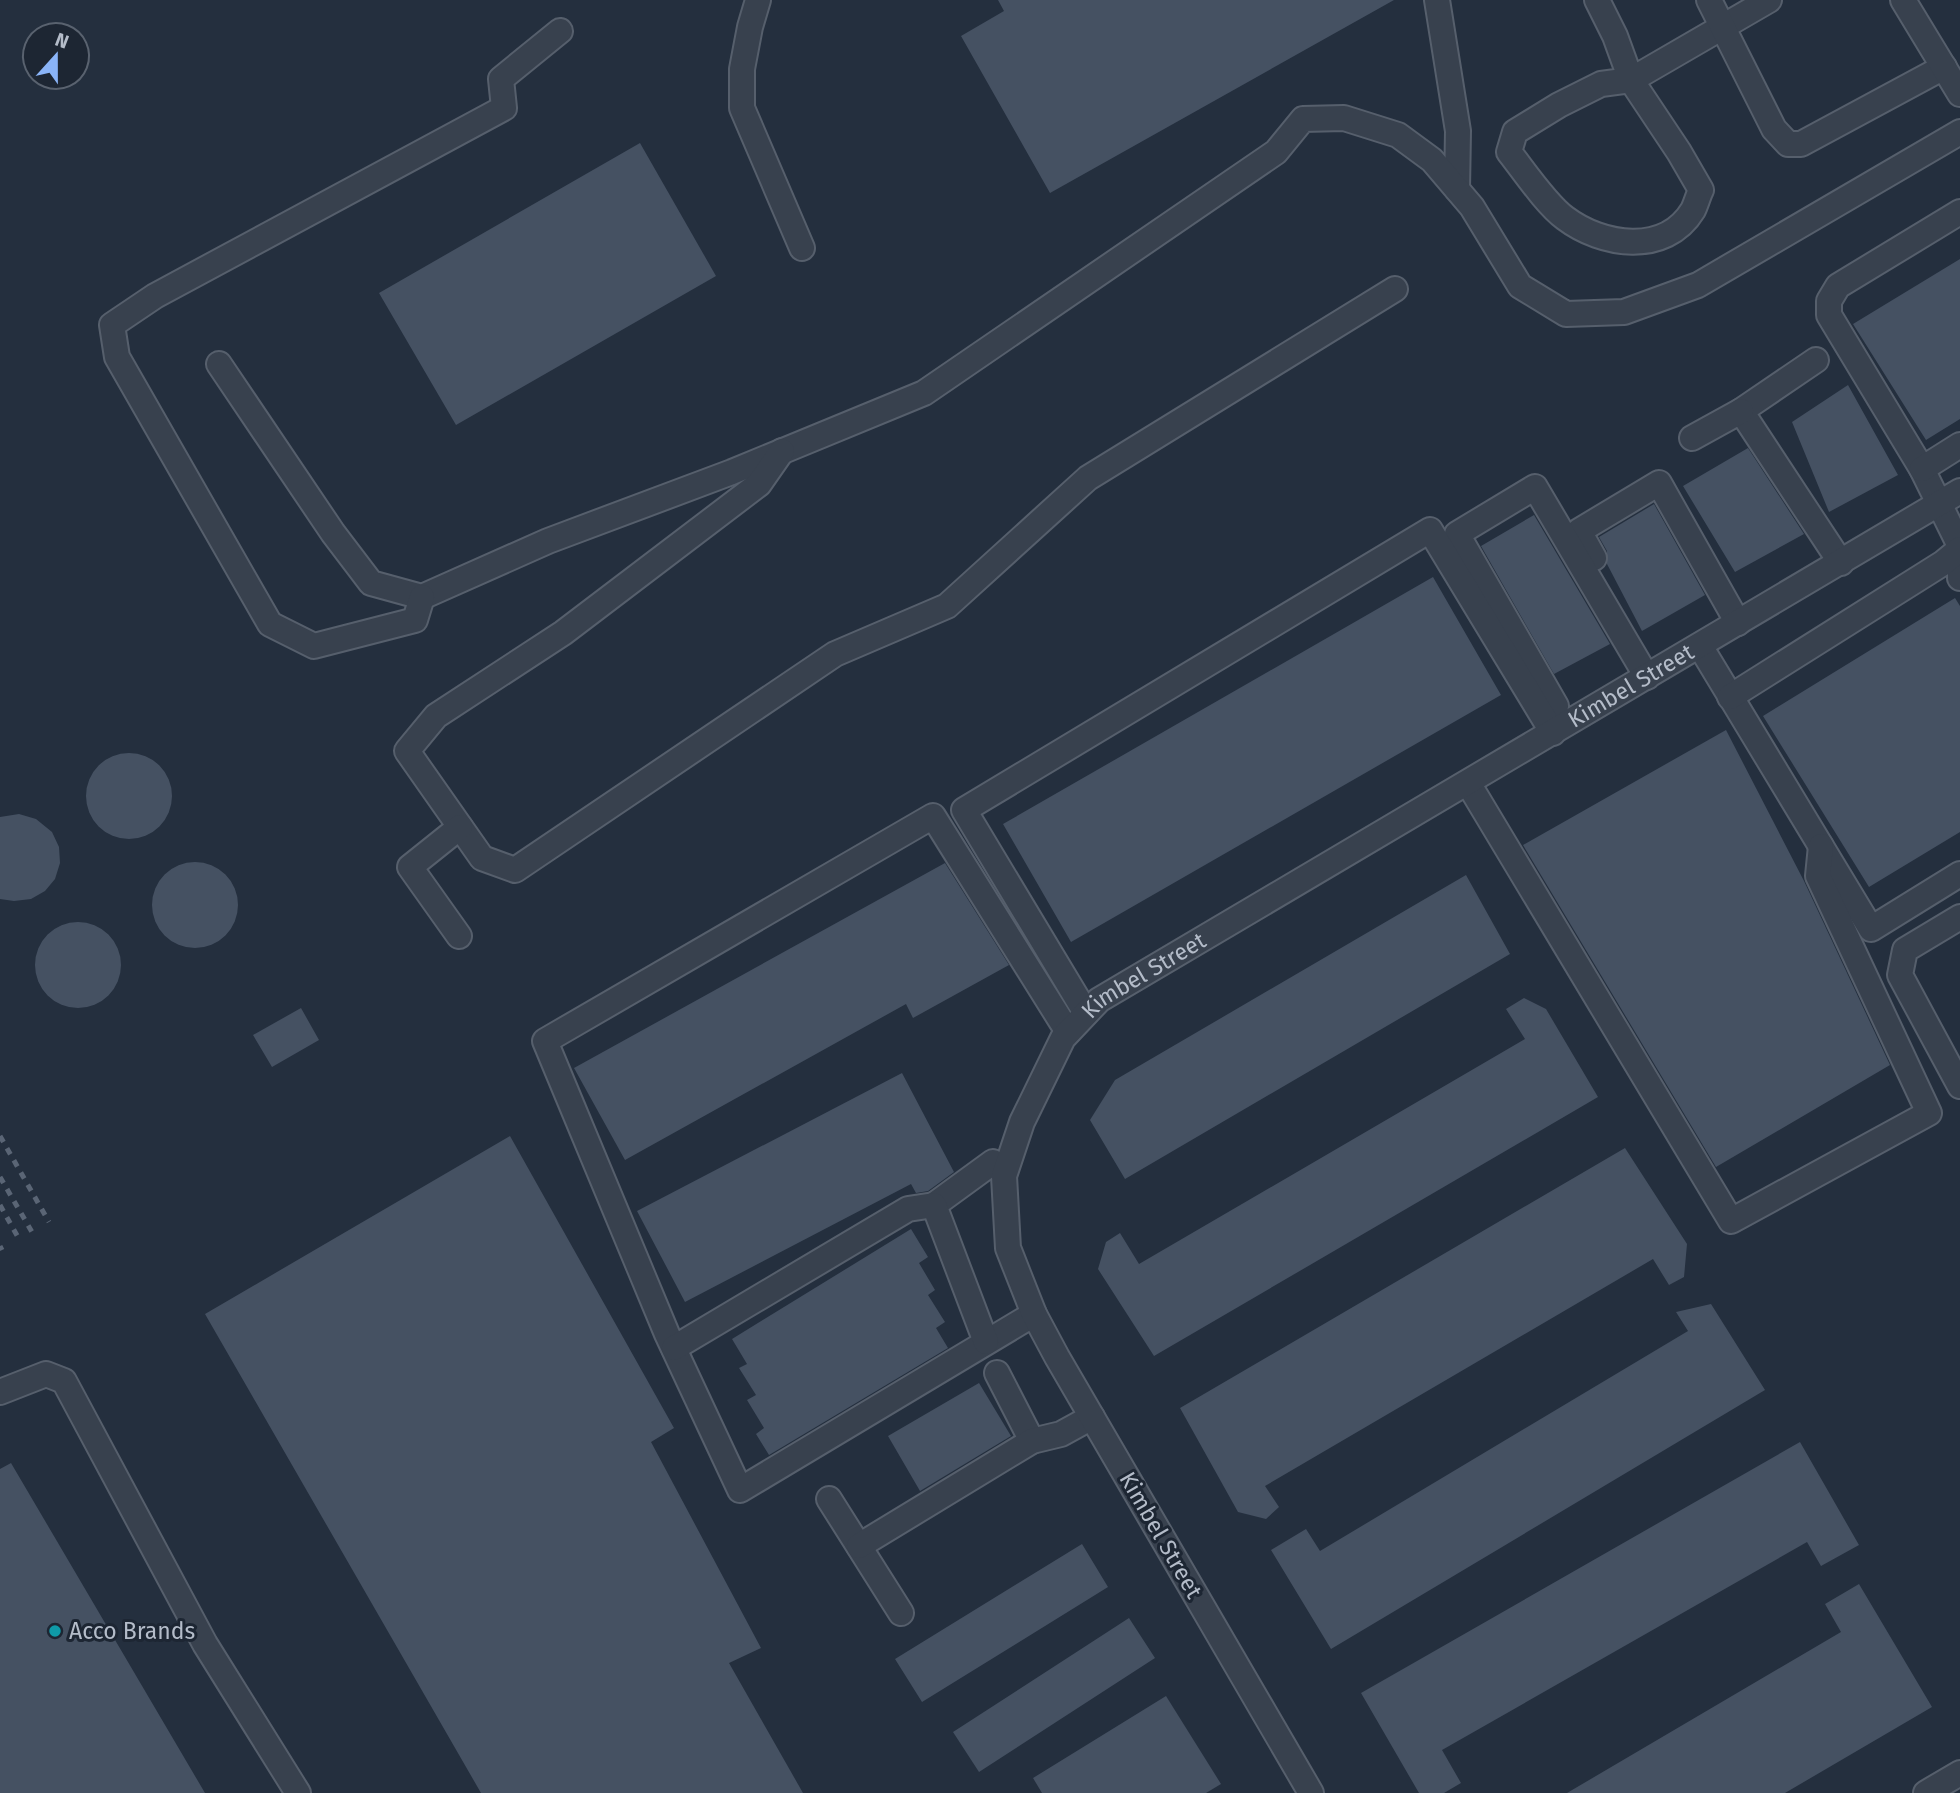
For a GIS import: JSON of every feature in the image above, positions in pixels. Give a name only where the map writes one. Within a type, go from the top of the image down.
[{"type":"street","points":[[758,0],[742,69],[742,108],[802,248]]},
{"type":"street","points":[[1437,0],[1458,131],[1457,189]]},
{"type":"street","points":[[1597,0],[1615,36],[1631,80],[1701,190],[1693,210],[1678,227],[1655,241],[1625,242],[1594,235],[1563,217],[1509,152],[1515,132],[1559,105],[1601,84],[1631,80],[1769,0]]},
{"type":"street","points":[[1709,0],[1774,129],[1788,144],[1795,146],[1944,67]]},
{"type":"street","points":[[1903,0],[1960,94]]},
{"type":"street","points":[[422,597],[415,620],[314,646],[270,624],[117,357],[112,326],[155,296],[504,108],[501,79],[560,32]]},
{"type":"street","points":[[219,364],[371,583],[422,597],[548,541],[924,393],[1276,152],[1303,119],[1344,118],[1398,135],[1432,160],[1472,207],[1520,286],[1566,314],[1625,312],[1698,285],[1960,132]]},
{"type":"street","points":[[1730,696],[1931,570],[1960,548],[1922,469],[1829,315],[1829,301],[1838,286],[1960,212]]},
{"type":"street","points":[[782,451],[759,484],[563,633],[436,716],[407,751],[482,858],[515,870],[835,654],[947,606],[1087,478],[1395,289]]},
{"type":"street","points":[[1692,438],[1741,411],[1816,360]]},
{"type":"street","points":[[1741,411],[1841,563]]},
{"type":"street","points":[[1922,469],[1960,444]]},
{"type":"street","points":[[1653,673],[1579,531],[1659,483],[1738,623]]},
{"type":"street","points":[[1559,729],[1457,534],[1535,487],[1653,673]]},
{"type":"street","name":"Kimbel Street","points":[[1311,1793],[1034,1314],[1009,1248],[1004,1176],[1022,1122],[1063,1038],[1099,1000],[1960,491]]},
{"type":"street","points":[[1086,1013],[964,810],[1000,788],[1430,530],[1559,729]]},
{"type":"street","points":[[1960,572],[1960,578]]},
{"type":"street","points":[[1700,646],[1871,929],[1960,874]]},
{"type":"street","points":[[1468,783],[1731,1222],[1929,1112],[1818,876],[1821,846]]},
{"type":"street","points":[[1034,1314],[740,1490],[674,1348],[545,1041],[933,816],[1068,1032]]},
{"type":"street","points":[[459,936],[410,867],[460,827]]},
{"type":"street","points":[[1960,917],[1905,950],[1900,975],[1960,1086]]},
{"type":"street","points":[[674,1348],[908,1209],[934,1205],[993,1161]]},
{"type":"street","points":[[934,1205],[986,1342]]},
{"type":"street","points":[[997,1373],[1032,1441]]},
{"type":"street","points":[[0,1392],[46,1374],[64,1381],[205,1644],[299,1793]]},
{"type":"street","points":[[859,1546],[1032,1441],[1061,1434],[1092,1417]]},
{"type":"street","points":[[829,1499],[901,1613]]},
{"type":"street","points":[[1926,1793],[1960,1773]]},
{"type":"building","points":[[998,0],[1394,0],[1050,193],[961,36],[1004,11]]},
{"type":"building","points":[[640,143],[716,276],[456,425],[379,293]]},
{"type":"building","points":[[1960,259],[1960,419],[1926,440],[1853,324]]},
{"type":"building","points":[[1848,385],[1898,475],[1829,512],[1792,422]]},
{"type":"building","points":[[1748,448],[1804,534],[1735,572],[1683,486]]},
{"type":"building","points":[[1654,504],[1705,595],[1642,631],[1607,564],[1607,551],[1599,537]]},
{"type":"building","points":[[1534,515],[1610,644],[1554,674],[1481,546]]},
{"type":"building","points":[[1433,577],[1501,695],[1071,942],[1003,824]]},
{"type":"building","points":[[1955,598],[1960,606],[1960,832],[1869,887],[1763,716]]},
{"type":"building","points":[[1726,730],[1804,881],[1890,1065],[1716,1167],[1523,845]]},
{"type":"building","points":[[121,753],[137,753],[160,765],[169,779],[172,796],[169,813],[160,827],[137,839],[121,839],[105,832],[93,820],[86,804],[86,788],[93,772],[105,760]]},
{"type":"building","points":[[19,814],[36,819],[52,832],[59,847],[60,863],[55,879],[45,891],[31,899],[14,901],[0,899],[0,817]]},
{"type":"building","points":[[187,862],[203,862],[226,874],[235,888],[238,905],[235,922],[226,936],[203,948],[187,948],[171,941],[159,929],[152,913],[152,897],[159,881],[171,869]]},
{"type":"building","points":[[945,863],[1009,965],[913,1018],[906,1004],[625,1160],[574,1068]]},
{"type":"building","points":[[1466,875],[1510,954],[1125,1179],[1090,1120],[1115,1080]]},
{"type":"building","points":[[70,922],[86,922],[109,934],[118,948],[121,965],[118,982],[109,996],[86,1008],[70,1008],[54,1001],[42,989],[35,973],[35,957],[42,941],[54,929]]},
{"type":"building","points":[[1524,998],[1546,1009],[1598,1097],[1154,1356],[1098,1269],[1106,1242],[1120,1233],[1139,1264],[1525,1039],[1506,1009]]},
{"type":"building","points":[[301,1008],[319,1040],[272,1067],[253,1035]]},
{"type":"building","points":[[902,1073],[954,1172],[928,1191],[916,1193],[911,1184],[685,1302],[637,1211]]},
{"type":"building","points":[[510,1136],[674,1428],[651,1442],[761,1648],[729,1663],[803,1793],[481,1793],[205,1314]]},
{"type":"building","points":[[1625,1148],[1687,1244],[1684,1277],[1669,1285],[1653,1259],[1265,1486],[1279,1507],[1266,1519],[1238,1512],[1180,1408]]},
{"type":"building","points":[[911,1229],[928,1257],[919,1263],[935,1290],[928,1295],[945,1322],[936,1328],[948,1348],[769,1455],[756,1434],[764,1428],[747,1400],[756,1395],[739,1368],[747,1364],[732,1339]]},
{"type":"building","points":[[1711,1304],[1765,1390],[1331,1649],[1271,1550],[1306,1529],[1320,1551],[1688,1331],[1676,1312]]},
{"type":"building","points":[[979,1383],[1011,1436],[920,1491],[888,1436]]},
{"type":"building","points":[[1800,1442],[1859,1545],[1821,1566],[1807,1542],[1442,1750],[1461,1783],[1444,1793],[1419,1793],[1361,1693]]},
{"type":"building","name":"Acco Brands","points":[[11,1463],[205,1793],[0,1793],[0,1469]]},
{"type":"building","points":[[1082,1544],[1108,1587],[922,1702],[895,1659]]},
{"type":"building","points":[[1859,1584],[1932,1707],[1785,1793],[1567,1793],[1841,1632],[1825,1604]]},
{"type":"building","points":[[1129,1618],[1155,1658],[979,1772],[953,1732]]},
{"type":"building","points":[[1166,1696],[1221,1784],[1206,1793],[1042,1793],[1033,1778]]},
{"type":"railway","points":[[0,1136],[49,1222]]},
{"type":"railway","points":[[0,1177],[32,1232]]},
{"type":"railway","points":[[0,1205],[19,1239]]},
{"type":"railway","points":[[0,1246],[2,1250]]},
{"type":"place","name":"Acco Brands","points":[[55,1631]]}]
